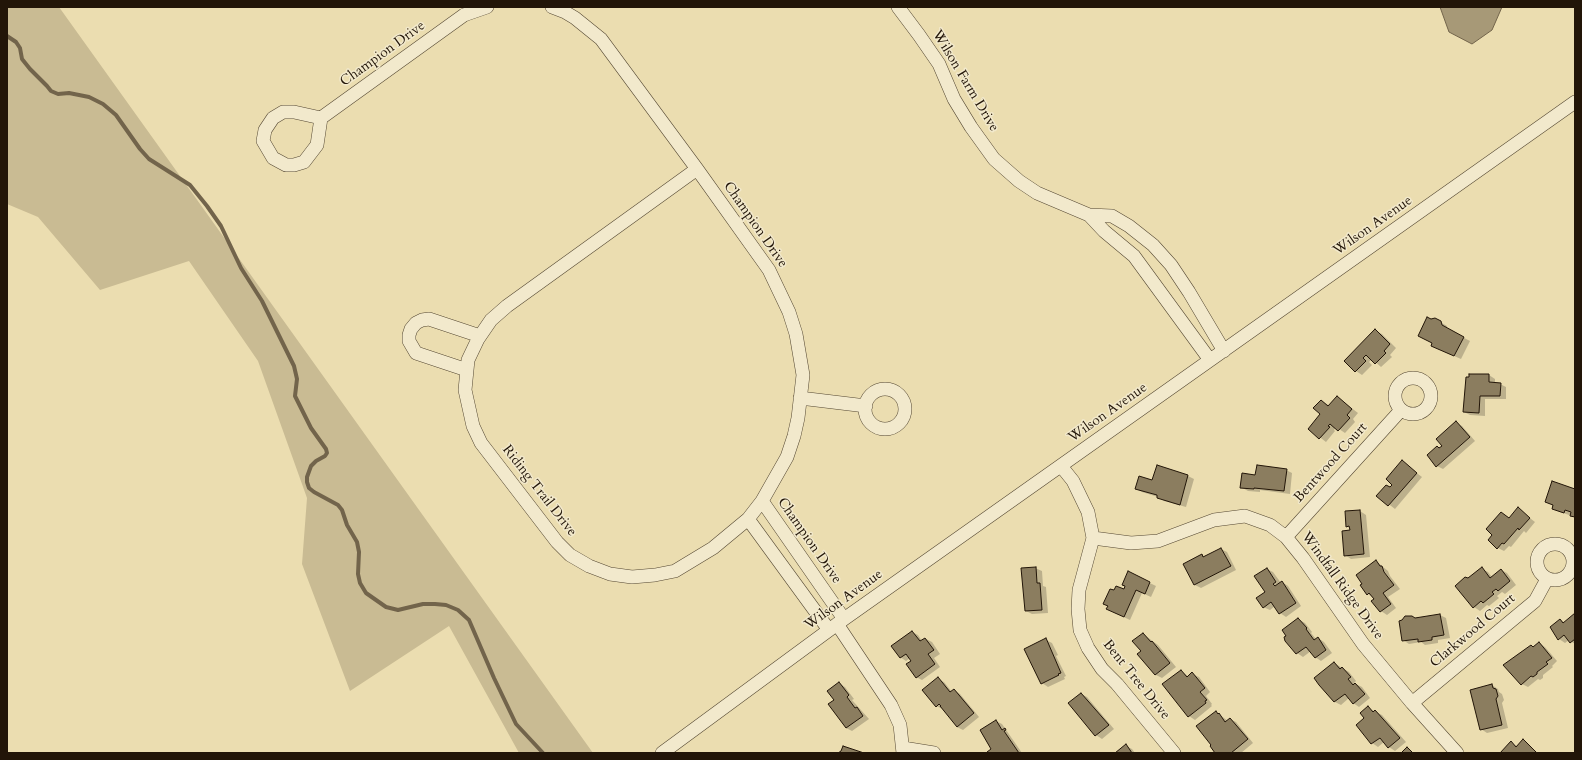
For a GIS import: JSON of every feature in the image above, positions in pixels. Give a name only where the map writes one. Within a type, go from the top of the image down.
[{"type":"street","name":"Champion Drive","points":[[321,118],[464,15],[487,7]]},
{"type":"street","name":"Wilson Farm Drive","points":[[898,7],[939,64],[954,99],[994,159],[1037,193],[1089,215],[1112,216],[1129,226],[1153,245],[1171,265],[1224,351]]},
{"type":"street","name":"Champion Drive","points":[[559,8],[575,18],[600,39],[697,169],[769,270],[789,312],[803,375],[794,436],[787,457],[762,501],[748,519]]},
{"type":"street","name":"Wilson Avenue","points":[[662,753],[837,624],[1575,102]]},
{"type":"street","points":[[283,112],[294,112],[321,118],[317,145],[304,162],[294,165],[286,165],[279,162],[273,158],[263,142],[265,130],[273,118],[283,112]]},
{"type":"street","name":"Riding Trail Drive","points":[[697,169],[507,306],[491,320],[480,336],[468,360],[466,390],[468,407],[473,426],[481,443],[557,542],[570,555],[590,566],[610,574],[632,577],[675,571],[713,548],[748,519]]},
{"type":"street","name":"Wilson Farm Drive","points":[[1089,215],[1104,231],[1134,256],[1210,360]]},
{"type":"street","points":[[467,370],[416,353],[409,342],[411,329],[416,323],[429,319],[480,336]]},
{"type":"street","points":[[800,398],[866,406]]},
{"type":"street","name":"Bentwood Court","points":[[1286,537],[1401,410]]},
{"type":"street","name":"Bent Tree Drive","points":[[1061,466],[1073,481],[1088,512],[1093,538],[1079,590],[1078,609],[1080,630],[1088,648],[1102,669],[1117,684],[1174,753]]},
{"type":"street","name":"Champion Drive","points":[[762,501],[837,624]]},
{"type":"street","name":"Windfall Ridge Drive","points":[[1093,538],[1131,543],[1158,541],[1214,520],[1245,516],[1270,525],[1286,537],[1303,558],[1363,644],[1412,703],[1457,753]]},
{"type":"street","points":[[748,519],[837,624],[891,705],[900,725],[903,750],[934,753]]},
{"type":"street","name":"Clarkwood Court","points":[[1412,703],[1535,601],[1548,579]]},
{"type":"shaded area","points":[[7,7],[59,7],[593,753],[519,753],[449,626],[350,691],[302,564],[307,498],[258,361],[189,261],[100,290],[38,217],[7,204]]},
{"type":"shaded area","points":[[1440,7],[1502,7],[1492,30],[1472,44],[1449,32]]},
{"type":"building","points":[[1427,317],[1431,319],[1435,318],[1441,321],[1442,325],[1464,337],[1454,356],[1431,346],[1432,343],[1418,336]]},
{"type":"building","points":[[1375,329],[1390,344],[1384,351],[1386,353],[1375,364],[1366,355],[1363,358],[1366,361],[1355,372],[1344,361]]},
{"type":"building","points":[[1469,374],[1489,374],[1489,382],[1501,383],[1500,396],[1480,396],[1479,413],[1463,412],[1466,377],[1469,377]]},
{"type":"building","points":[[1337,396],[1352,409],[1347,415],[1350,418],[1338,431],[1330,424],[1328,426],[1330,427],[1319,439],[1308,429],[1320,414],[1313,408],[1321,400],[1328,406]]},
{"type":"building","points":[[1456,421],[1470,437],[1436,467],[1427,455],[1437,446],[1439,448],[1442,446],[1436,439]]},
{"type":"building","points":[[1402,460],[1417,473],[1388,506],[1376,496],[1386,485],[1390,487],[1392,485],[1386,479]]},
{"type":"building","points":[[1157,465],[1188,475],[1180,505],[1157,498],[1157,495],[1135,489],[1139,476],[1152,480]]},
{"type":"building","points":[[1257,465],[1287,469],[1284,491],[1240,488],[1242,473],[1255,475]]},
{"type":"building","points":[[1552,481],[1575,489],[1575,517],[1570,516],[1571,512],[1565,510],[1564,513],[1552,509],[1553,505],[1545,502]]},
{"type":"building","points":[[1518,507],[1530,518],[1519,530],[1518,528],[1504,544],[1502,543],[1497,549],[1488,540],[1492,535],[1486,529],[1501,512],[1509,518]]},
{"type":"building","points":[[1360,510],[1364,554],[1344,556],[1342,531],[1350,530],[1349,526],[1346,527],[1345,511]]},
{"type":"building","points":[[1221,548],[1231,566],[1194,585],[1183,564],[1202,554],[1203,557]]},
{"type":"building","points":[[1376,560],[1380,566],[1382,566],[1384,572],[1394,585],[1383,593],[1391,604],[1380,612],[1371,601],[1374,599],[1369,593],[1367,595],[1360,585],[1362,584],[1356,575]]},
{"type":"building","points":[[1036,567],[1037,583],[1040,583],[1042,610],[1025,611],[1021,568]]},
{"type":"building","points":[[1482,567],[1490,578],[1501,569],[1510,581],[1498,591],[1496,589],[1492,592],[1494,594],[1483,603],[1481,601],[1473,608],[1455,586],[1465,577],[1468,578]]},
{"type":"building","points":[[1267,568],[1276,582],[1273,584],[1275,586],[1282,581],[1296,603],[1279,614],[1271,602],[1263,608],[1256,598],[1265,592],[1254,576]]},
{"type":"building","points":[[1128,571],[1150,582],[1145,594],[1136,590],[1124,617],[1106,609],[1108,606],[1103,604],[1110,589],[1114,590],[1116,586],[1124,589],[1125,586],[1122,585]]},
{"type":"building","points":[[1575,613],[1575,639],[1570,643],[1564,635],[1558,640],[1550,627],[1560,619],[1563,623]]},
{"type":"building","points":[[1440,614],[1444,635],[1432,637],[1432,640],[1418,642],[1418,639],[1402,641],[1399,621],[1405,616],[1412,616],[1415,618]]},
{"type":"building","points":[[1298,618],[1307,628],[1306,629],[1314,640],[1318,637],[1326,650],[1315,658],[1306,647],[1296,654],[1285,641],[1284,637],[1286,636],[1282,630]]},
{"type":"building","points":[[912,631],[920,641],[925,638],[934,650],[928,654],[935,664],[916,678],[906,664],[911,661],[906,654],[900,658],[891,646]]},
{"type":"building","points":[[1143,633],[1151,642],[1152,641],[1170,663],[1155,675],[1137,654],[1141,651],[1132,641]]},
{"type":"building","points":[[1046,638],[1061,673],[1041,684],[1024,649]]},
{"type":"building","points":[[1539,642],[1552,658],[1546,662],[1548,664],[1537,672],[1537,674],[1533,677],[1531,676],[1521,685],[1503,665],[1531,645],[1533,647]]},
{"type":"building","points":[[1334,662],[1340,669],[1342,667],[1351,677],[1348,679],[1353,685],[1355,683],[1365,694],[1353,704],[1345,694],[1334,702],[1314,678]]},
{"type":"building","points":[[1181,670],[1187,677],[1192,672],[1205,688],[1200,692],[1207,700],[1205,701],[1206,703],[1188,717],[1162,684]]},
{"type":"building","points":[[938,677],[950,692],[954,689],[974,713],[957,727],[941,706],[939,704],[936,707],[922,690]]},
{"type":"building","points":[[839,682],[849,695],[847,697],[855,708],[857,707],[863,716],[846,728],[828,704],[834,700],[827,691]]},
{"type":"building","points":[[1492,684],[1493,688],[1496,689],[1498,696],[1496,699],[1502,725],[1480,730],[1470,690]]},
{"type":"building","points":[[1081,693],[1109,725],[1095,736],[1068,703]]},
{"type":"building","points":[[1368,706],[1373,712],[1375,710],[1400,738],[1388,748],[1380,738],[1371,744],[1356,725],[1364,718],[1360,713]]},
{"type":"building","points":[[1216,711],[1225,722],[1230,718],[1248,739],[1231,753],[1215,753],[1210,746],[1211,745],[1196,726]]},
{"type":"building","points":[[996,720],[1002,730],[1005,728],[1006,730],[1004,731],[1019,753],[987,752],[991,749],[980,730]]},
{"type":"building","points":[[1523,739],[1537,753],[1500,753],[1511,741],[1516,747]]},
{"type":"building","points":[[1126,744],[1132,753],[1115,753]]},
{"type":"building","points":[[843,746],[864,753],[838,753],[841,751]]},
{"type":"building","points":[[1407,747],[1413,753],[1401,753]]},
{"type":"waterway","points":[[7,36],[16,42],[20,48],[22,59],[51,91],[58,94],[69,93],[89,97],[103,104],[116,115],[140,149],[149,159],[190,185],[207,206],[221,226],[241,268],[262,301],[294,366],[297,379],[295,396],[311,428],[326,449],[327,453],[311,466],[307,477],[307,482],[309,488],[338,505],[342,510],[347,525],[357,542],[359,552],[358,574],[360,583],[366,593],[386,607],[398,610],[423,604],[446,605],[458,610],[469,620],[516,724],[543,753]]}]
